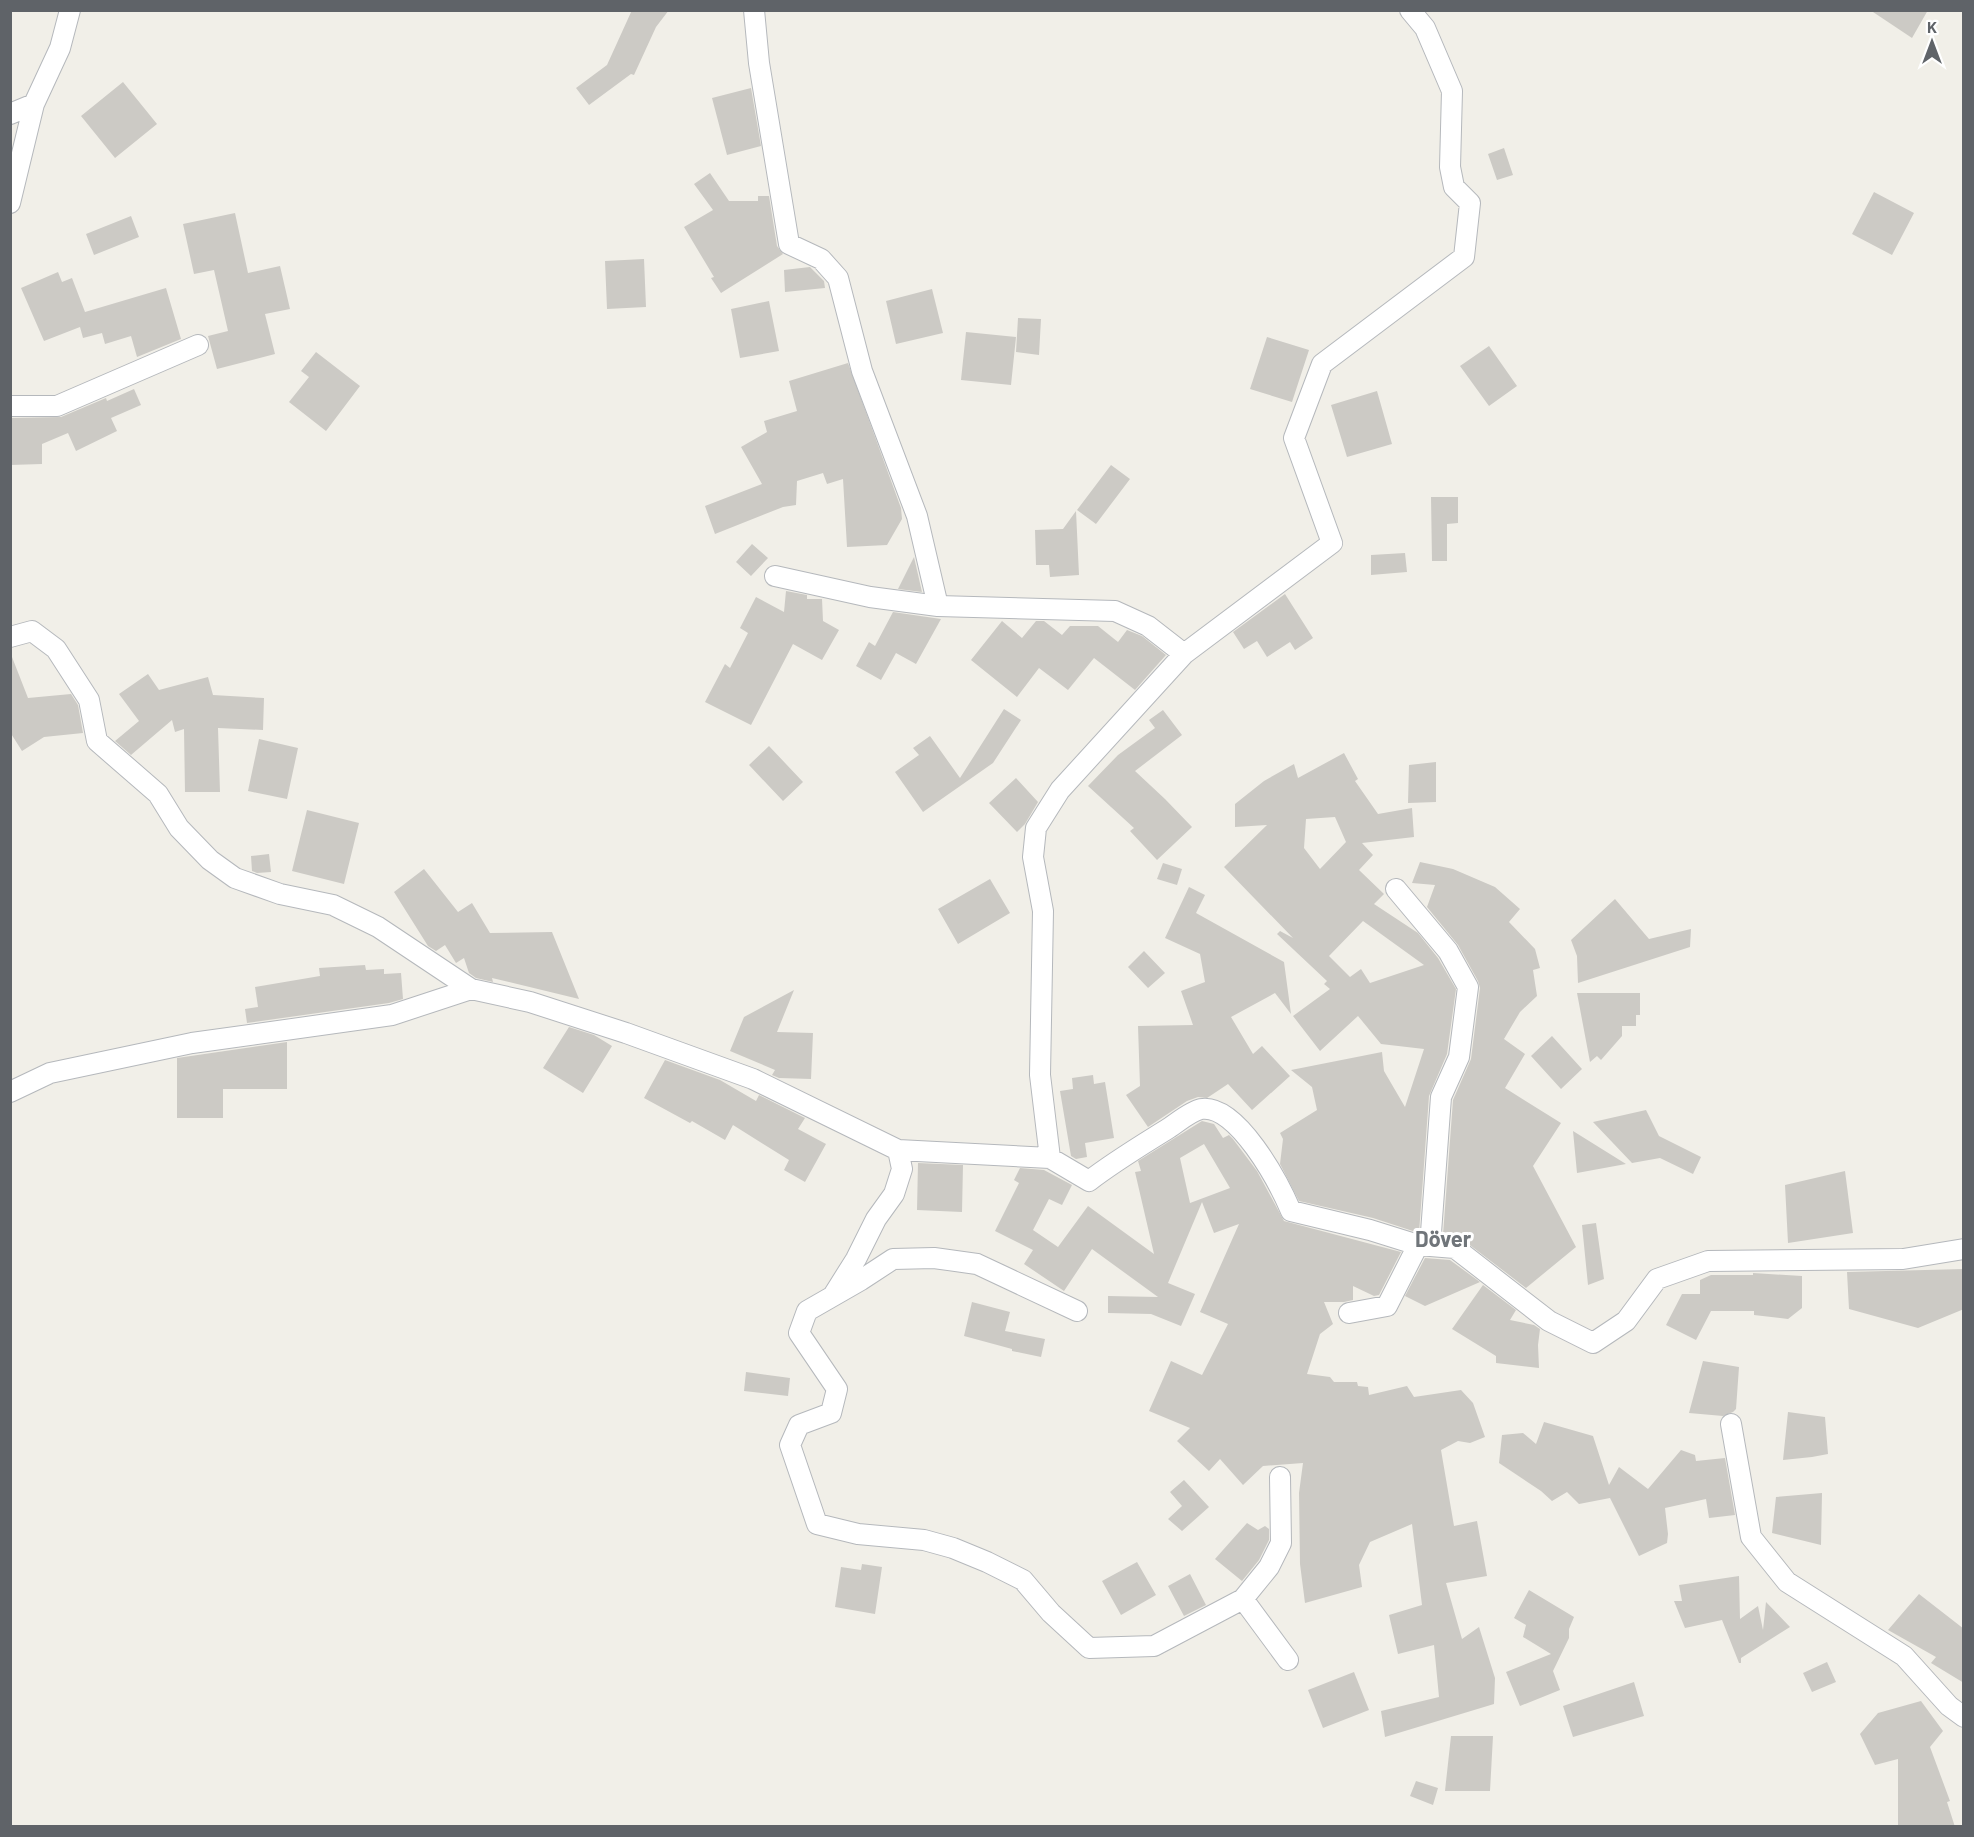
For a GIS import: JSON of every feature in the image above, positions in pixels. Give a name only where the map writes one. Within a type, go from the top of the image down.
[{"type":"street","points":[[10,203],[34,104],[60,48],[70,10]]},
{"type":"street","points":[[754,10],[759,63],[789,244],[821,259],[838,278],[862,371],[917,516],[938,606]]},
{"type":"street","points":[[1050,1158],[1040,1075],[1043,911],[1033,857],[1036,828],[1060,790],[1184,654],[1332,543],[1294,438],[1322,364],[1464,257],[1470,203],[1454,187],[1450,167],[1452,91],[1425,28],[1410,10]]},
{"type":"street","points":[[10,114],[34,104]]},
{"type":"street","points":[[10,406],[57,406],[198,345]]},
{"type":"street","points":[[775,576],[870,597],[938,606],[1115,611],[1148,626],[1184,654]]},
{"type":"street","points":[[10,637],[32,631],[56,649],[89,700],[97,741],[158,794],[179,828],[210,860],[235,878],[280,894],[333,905],[378,927],[471,988],[530,1002],[626,1032],[753,1079],[898,1150],[1050,1158],[1089,1181],[1118,1159],[1201,1109],[1220,1112],[1245,1134],[1280,1186],[1291,1211],[1424,1246],[1455,1248],[1549,1321],[1593,1343],[1626,1321],[1657,1279],[1708,1261],[1904,1259],[1964,1249]]},
{"type":"street","points":[[1349,1313],[1387,1306],[1424,1246],[1441,1097],[1459,1057],[1468,987],[1448,951],[1396,889]]},
{"type":"street","points":[[10,1092],[50,1073],[192,1044],[392,1016],[471,988]]},
{"type":"street","points":[[834,1295],[856,1259],[876,1219],[894,1194],[902,1169],[898,1150]]},
{"type":"street","points":[[1077,1311],[977,1264],[934,1258],[892,1259],[807,1311],[799,1333],[837,1389],[831,1413],[799,1425],[790,1445],[818,1524],[858,1534],[924,1540],[953,1548],[987,1562],[1023,1580],[1051,1613],[1089,1648],[1154,1646],[1243,1599],[1269,1567],[1281,1543],[1280,1477]]},
{"type":"street","points":[[1731,1424],[1751,1537],[1787,1582],[1904,1656],[1949,1706],[1964,1717]]},
{"type":"street","points":[[1243,1599],[1288,1660]]},
{"type":"building","points":[[632,10],[669,10],[656,27],[634,75],[631,74],[589,105],[576,88],[607,65]]},
{"type":"building","points":[[1870,10],[1928,10],[1912,38]]},
{"type":"building","points":[[123,82],[157,124],[115,158],[81,116]]},
{"type":"building","points":[[751,88],[761,146],[727,155],[712,98]]},
{"type":"building","points":[[1504,148],[1513,175],[1497,180],[1488,154]]},
{"type":"building","points":[[710,173],[729,201],[758,201],[758,196],[769,196],[777,246],[783,254],[721,293],[684,227],[713,210],[694,184]]},
{"type":"building","points":[[1874,192],[1914,213],[1892,255],[1852,234]]},
{"type":"building","points":[[235,213],[248,273],[280,266],[290,309],[265,314],[275,354],[217,369],[208,336],[228,331],[214,270],[194,274],[183,224]]},
{"type":"building","points":[[131,216],[139,237],[94,255],[86,234]]},
{"type":"building","points":[[644,259],[646,307],[607,309],[605,261]]},
{"type":"building","points":[[810,267],[824,281],[825,288],[785,292],[784,270]]},
{"type":"building","points":[[58,272],[62,282],[72,278],[85,312],[166,288],[181,339],[137,357],[131,336],[105,344],[102,333],[83,338],[80,327],[44,341],[21,288]]},
{"type":"building","points":[[932,289],[943,333],[896,344],[886,301]]},
{"type":"building","points":[[769,301],[779,351],[740,358],[731,309]]},
{"type":"building","points":[[1018,318],[1041,319],[1039,355],[1016,352]]},
{"type":"building","points":[[966,332],[1016,337],[1011,385],[961,380]]},
{"type":"building","points":[[1267,337],[1309,350],[1292,402],[1250,389]]},
{"type":"building","points":[[1489,346],[1517,386],[1489,406],[1460,366]]},
{"type":"building","points":[[316,352],[360,386],[326,431],[289,402],[309,377],[301,371]]},
{"type":"building","points":[[848,363],[901,508],[902,519],[887,545],[847,547],[843,479],[827,484],[823,473],[797,481],[796,505],[783,507],[715,534],[705,506],[762,484],[741,447],[767,432],[764,421],[797,411],[789,381]]},
{"type":"building","points":[[134,389],[141,405],[111,418],[117,431],[76,451],[68,433],[42,444],[42,464],[10,465],[10,418],[61,417]]},
{"type":"building","points":[[1377,391],[1392,444],[1347,457],[1331,405]]},
{"type":"building","points":[[1111,465],[1130,479],[1096,524],[1077,510]]},
{"type":"building","points":[[1431,497],[1458,497],[1458,523],[1447,524],[1447,561],[1432,561]]},
{"type":"building","points":[[1076,511],[1079,575],[1050,577],[1049,565],[1036,565],[1035,530],[1063,529]]},
{"type":"building","points":[[752,544],[768,558],[751,576],[736,562]]},
{"type":"building","points":[[1405,553],[1407,572],[1371,575],[1371,555]]},
{"type":"building","points":[[914,557],[922,592],[898,589]]},
{"type":"building","points":[[786,591],[807,595],[807,599],[822,599],[823,621],[839,630],[822,660],[793,644],[751,725],[705,702],[725,664],[730,668],[748,633],[740,628],[756,597],[784,612]]},
{"type":"building","points":[[1285,594],[1313,638],[1295,650],[1290,642],[1267,657],[1257,641],[1244,649],[1233,632]]},
{"type":"building","points":[[893,612],[941,619],[916,664],[896,653],[881,680],[856,666],[869,642],[875,646]]},
{"type":"building","points":[[1002,621],[1022,638],[1036,621],[1044,621],[1062,635],[1070,626],[1098,626],[1118,642],[1127,630],[1142,636],[1166,655],[1135,690],[1094,658],[1068,690],[1039,668],[1017,697],[971,660]]},
{"type":"building","points":[[10,657],[12,657],[28,698],[71,694],[78,705],[83,733],[44,737],[22,751],[10,732]]},
{"type":"building","points":[[148,674],[159,690],[208,677],[213,695],[264,698],[263,730],[218,728],[220,792],[185,792],[184,729],[175,732],[172,720],[131,755],[115,741],[139,721],[119,694]]},
{"type":"building","points":[[1004,709],[1021,720],[993,763],[923,812],[895,772],[919,755],[913,748],[930,736],[960,778]]},
{"type":"building","points":[[1163,710],[1182,735],[1135,771],[1192,827],[1157,860],[1130,831],[1134,828],[1088,786],[1118,755],[1155,728],[1149,720]]},
{"type":"building","points":[[259,739],[298,748],[287,799],[248,791]]},
{"type":"building","points":[[769,746],[803,782],[783,801],[749,765]]},
{"type":"building","points":[[1344,753],[1358,779],[1355,781],[1378,814],[1412,808],[1414,837],[1362,843],[1373,855],[1359,870],[1384,894],[1374,904],[1418,933],[1438,958],[1456,989],[1447,1054],[1429,1096],[1419,1233],[1373,1218],[1299,1201],[1280,1164],[1283,1139],[1280,1133],[1317,1110],[1312,1087],[1291,1070],[1382,1052],[1384,1071],[1405,1107],[1424,1049],[1381,1044],[1358,1016],[1320,1051],[1293,1016],[1330,989],[1324,984],[1327,981],[1277,934],[1280,931],[1293,938],[1224,867],[1267,825],[1235,827],[1235,804],[1264,781],[1294,764],[1298,778]],"holes":[[[1335,817],[1346,842],[1320,869],[1304,848],[1306,819]],[[1363,921],[1424,965],[1370,983],[1361,969],[1350,977],[1329,956]]]},
{"type":"building","points":[[1436,762],[1436,802],[1408,803],[1409,765]]},
{"type":"building","points":[[1016,778],[1038,802],[1025,824],[1017,832],[989,803]]},
{"type":"building","points":[[307,810],[359,823],[344,884],[292,871]]},
{"type":"building","points":[[269,854],[271,872],[252,871],[251,856]]},
{"type":"building","points":[[1420,862],[1453,869],[1495,887],[1520,909],[1509,922],[1535,949],[1540,968],[1533,970],[1537,996],[1520,1012],[1504,1039],[1525,1054],[1505,1088],[1561,1123],[1533,1166],[1576,1247],[1526,1288],[1462,1239],[1443,1235],[1453,1100],[1471,1059],[1480,988],[1458,945],[1427,907],[1435,885],[1412,883]]},
{"type":"building","points":[[1163,863],[1182,869],[1177,885],[1157,879]]},
{"type":"building","points":[[424,869],[458,912],[472,903],[490,933],[552,932],[579,999],[492,978],[493,982],[476,978],[469,973],[464,958],[456,963],[445,945],[436,951],[428,946],[394,892]]},
{"type":"building","points":[[990,879],[1010,913],[958,944],[938,909]]},
{"type":"building","points":[[1189,887],[1205,895],[1196,913],[1284,962],[1291,1014],[1275,993],[1231,1017],[1253,1054],[1262,1046],[1290,1076],[1252,1110],[1228,1084],[1207,1098],[1198,1097],[1187,1101],[1148,1127],[1126,1095],[1140,1086],[1138,1026],[1193,1025],[1181,991],[1205,982],[1200,954],[1165,938]]},
{"type":"building","points":[[1615,899],[1649,939],[1691,929],[1690,947],[1578,983],[1577,956],[1571,940]]},
{"type":"building","points":[[1144,951],[1165,973],[1148,988],[1128,967]]},
{"type":"building","points":[[365,965],[366,970],[384,969],[384,974],[401,973],[403,999],[389,1003],[247,1023],[245,1009],[258,1007],[255,987],[320,976],[319,968]]},
{"type":"building","points":[[794,990],[777,1032],[813,1033],[811,1079],[779,1078],[772,1075],[775,1070],[730,1051],[744,1017]]},
{"type":"building","points":[[1577,993],[1640,993],[1640,1015],[1636,1015],[1636,1026],[1622,1026],[1622,1036],[1601,1060],[1597,1056],[1590,1062]]},
{"type":"building","points":[[569,1027],[594,1035],[612,1046],[583,1093],[543,1068]]},
{"type":"building","points":[[1552,1036],[1582,1069],[1561,1089],[1531,1056]]},
{"type":"building","points":[[287,1042],[287,1089],[223,1089],[223,1118],[177,1118],[177,1058]]},
{"type":"building","points":[[665,1060],[720,1080],[756,1101],[759,1095],[805,1118],[798,1129],[826,1144],[805,1182],[784,1170],[789,1160],[733,1125],[725,1140],[644,1098]]},
{"type":"building","points":[[1093,1075],[1094,1084],[1105,1082],[1114,1138],[1085,1143],[1087,1157],[1076,1159],[1071,1156],[1060,1091],[1073,1089],[1072,1078]]},
{"type":"building","points":[[1646,1110],[1659,1136],[1701,1157],[1693,1174],[1660,1158],[1632,1163],[1593,1122]]},
{"type":"building","points":[[1202,1121],[1214,1124],[1223,1138],[1229,1135],[1233,1139],[1257,1171],[1284,1221],[1401,1252],[1379,1295],[1374,1296],[1353,1286],[1353,1300],[1324,1302],[1333,1324],[1320,1334],[1307,1374],[1330,1377],[1334,1382],[1357,1382],[1358,1386],[1368,1387],[1369,1395],[1407,1386],[1414,1397],[1461,1390],[1473,1403],[1485,1437],[1470,1443],[1458,1441],[1441,1450],[1454,1526],[1477,1521],[1487,1576],[1446,1583],[1462,1639],[1479,1627],[1495,1678],[1494,1704],[1385,1737],[1381,1711],[1439,1697],[1434,1645],[1398,1654],[1389,1615],[1422,1605],[1412,1524],[1370,1542],[1359,1565],[1362,1587],[1305,1603],[1300,1564],[1299,1493],[1303,1463],[1263,1466],[1243,1485],[1220,1459],[1209,1471],[1177,1441],[1190,1428],[1149,1411],[1171,1361],[1202,1375],[1228,1324],[1200,1312],[1239,1224],[1214,1233],[1202,1202],[1168,1283],[1195,1294],[1181,1326],[1151,1314],[1108,1313],[1108,1296],[1158,1297],[1092,1249],[1064,1291],[1024,1264],[1033,1250],[995,1231],[1019,1183],[1014,1180],[1020,1168],[1044,1170],[1072,1185],[1062,1205],[1049,1199],[1033,1230],[1058,1247],[1088,1206],[1154,1254],[1135,1172],[1141,1171],[1138,1161]],"holes":[[[1204,1144],[1230,1188],[1190,1203],[1180,1158]]]},
{"type":"building","points":[[1573,1131],[1626,1164],[1577,1173]]},
{"type":"building","points":[[918,1163],[963,1165],[962,1212],[917,1210]]},
{"type":"building","points":[[1845,1171],[1853,1233],[1788,1243],[1785,1185]]},
{"type":"building","points":[[1596,1223],[1604,1279],[1588,1285],[1582,1225]]},
{"type":"building","points":[[1425,1258],[1450,1260],[1480,1282],[1425,1306],[1405,1296]]},
{"type":"building","points":[[1964,1269],[1964,1309],[1918,1328],[1849,1309],[1847,1272]]},
{"type":"building","points":[[1753,1273],[1802,1276],[1802,1308],[1788,1319],[1754,1315],[1754,1311],[1711,1311],[1696,1340],[1666,1325],[1682,1294],[1700,1294],[1700,1280],[1711,1275],[1753,1275]]},
{"type":"building","points":[[1483,1285],[1516,1310],[1510,1320],[1534,1325],[1540,1329],[1539,1368],[1496,1363],[1496,1356],[1452,1329]]},
{"type":"building","points":[[972,1302],[1010,1312],[1005,1331],[1045,1339],[1041,1357],[1012,1351],[1012,1349],[964,1336]]},
{"type":"building","points":[[1703,1361],[1739,1367],[1736,1409],[1733,1412],[1723,1416],[1689,1413]]},
{"type":"building","points":[[746,1372],[790,1378],[788,1396],[744,1391]]},
{"type":"building","points":[[1788,1412],[1825,1417],[1828,1454],[1783,1460]]},
{"type":"building","points":[[1544,1422],[1593,1436],[1609,1485],[1619,1467],[1648,1489],[1681,1450],[1695,1455],[1696,1461],[1725,1458],[1735,1515],[1709,1518],[1706,1499],[1665,1508],[1667,1543],[1639,1556],[1610,1498],[1579,1504],[1567,1492],[1552,1501],[1499,1463],[1502,1435],[1523,1433],[1536,1444]]},
{"type":"building","points":[[1184,1480],[1209,1507],[1182,1531],[1168,1519],[1182,1506],[1170,1492]]},
{"type":"building","points":[[1822,1493],[1821,1545],[1772,1533],[1776,1497]]},
{"type":"building","points":[[1247,1523],[1258,1530],[1265,1526],[1269,1529],[1269,1540],[1259,1560],[1242,1581],[1215,1559]]},
{"type":"building","points":[[1137,1562],[1156,1595],[1121,1615],[1102,1581]]},
{"type":"building","points":[[862,1564],[882,1567],[875,1614],[835,1607],[841,1567],[861,1570]]},
{"type":"building","points":[[1190,1574],[1206,1605],[1184,1616],[1168,1586]]},
{"type":"building","points":[[1739,1576],[1740,1619],[1758,1606],[1763,1630],[1766,1602],[1790,1627],[1741,1658],[1741,1663],[1739,1663],[1722,1620],[1685,1628],[1674,1601],[1682,1601],[1679,1585]]},
{"type":"building","points":[[1529,1590],[1574,1617],[1569,1629],[1569,1638],[1553,1671],[1560,1690],[1520,1706],[1506,1672],[1551,1654],[1523,1637],[1526,1625],[1514,1618]]},
{"type":"building","points":[[1919,1594],[1964,1629],[1964,1683],[1931,1663],[1936,1657],[1888,1630]]},
{"type":"building","points":[[1827,1662],[1836,1682],[1812,1692],[1803,1673]]},
{"type":"building","points":[[1354,1672],[1369,1710],[1323,1728],[1308,1690]]},
{"type":"building","points":[[1634,1682],[1644,1716],[1573,1737],[1563,1706]]},
{"type":"building","points":[[1921,1701],[1943,1731],[1930,1747],[1950,1801],[1947,1802],[1955,1827],[1898,1827],[1898,1759],[1875,1765],[1860,1734],[1878,1713]]},
{"type":"building","points":[[1451,1736],[1493,1736],[1490,1791],[1445,1791]]},
{"type":"building","points":[[1416,1781],[1438,1788],[1433,1805],[1410,1796]]},
{"type":"district","name":"Döver","points":[[1443,1239]]}]
